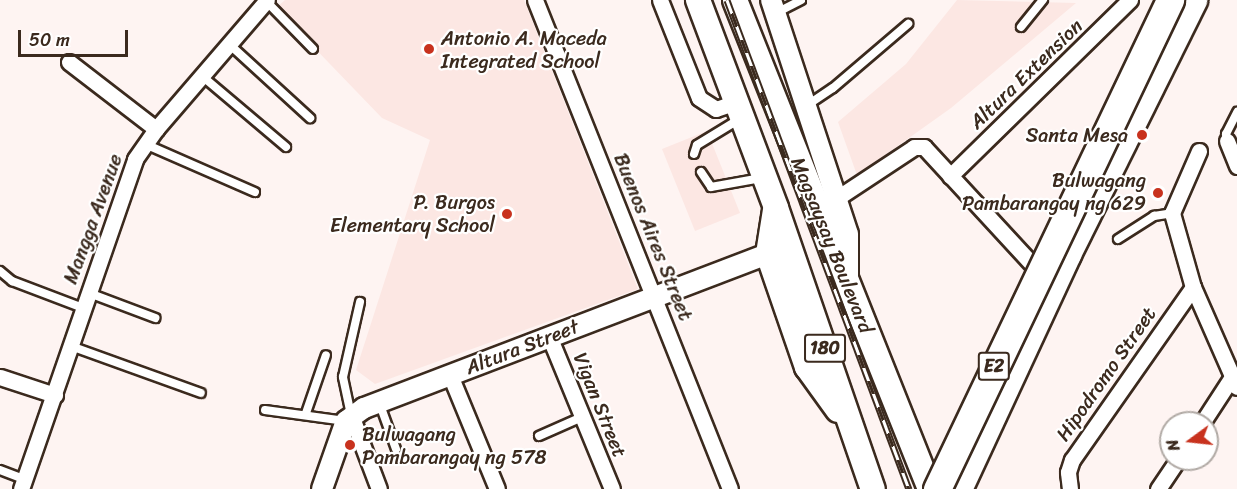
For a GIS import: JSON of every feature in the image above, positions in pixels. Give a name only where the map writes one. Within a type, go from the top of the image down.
[{"type":"highway","points":[[1048,256],[1171,0]]},
{"type":"highway","points":[[958,489],[1192,0]]},
{"type":"highway","name":"E2","points":[[937,489],[1048,256]]},
{"type":"main road","name":"Magsaysay Boulevard","points":[[698,0],[776,208],[873,489]]},
{"type":"main road","name":"Magsaysay Boulevard","points":[[735,0],[826,205],[848,286],[930,489]]},
{"type":"main road","points":[[776,208],[768,254],[807,367],[854,432]]},
{"type":"street","name":"Buenos Aires Street","points":[[535,0],[730,489]]},
{"type":"street","points":[[660,0],[699,99],[716,109],[739,110]]},
{"type":"street","name":"Altura Extension","points":[[950,176],[1130,0]]},
{"type":"street","name":"Mangga Avenue","points":[[22,484],[56,395],[126,180],[145,144],[156,129],[267,1]]},
{"type":"street","points":[[773,7],[804,107],[826,205],[919,146],[1034,266],[1048,256]]},
{"type":"street","points":[[69,62],[156,129]]},
{"type":"street","points":[[1227,141],[1237,166]]},
{"type":"street","points":[[1199,151],[1172,213],[1192,287],[1234,382],[1211,411]]},
{"type":"street","name":"Altura Street","points":[[348,418],[379,402],[768,254]]},
{"type":"street","name":"Hipodromo Street","points":[[1070,489],[1068,472],[1072,460],[1192,287]]},
{"type":"street","name":"Vigan Street","points":[[549,336],[612,489]]},
{"type":"street","points":[[450,375],[497,489]]},
{"type":"street","points":[[0,377],[56,395]]},
{"type":"street","points":[[322,489],[348,418]]},
{"type":"street","points":[[348,418],[379,489]]},
{"type":"street","points":[[1158,489],[1170,471]]},
{"type":"lane","points":[[773,7],[801,0]]},
{"type":"lane","points":[[1021,27],[1043,0]]},
{"type":"lane","points":[[267,1],[313,49]]},
{"type":"lane","points":[[804,107],[833,88],[908,24]]},
{"type":"lane","points":[[229,44],[310,118]]},
{"type":"lane","points":[[202,76],[285,147]]},
{"type":"lane","points":[[694,154],[697,146],[739,110]]},
{"type":"lane","points":[[1227,141],[1226,134],[1237,112]]},
{"type":"lane","points":[[145,144],[255,192]]},
{"type":"lane","points":[[701,171],[711,187],[764,177]]},
{"type":"lane","points":[[1118,238],[1154,216],[1172,213]]},
{"type":"lane","points":[[0,271],[12,281],[84,308]]},
{"type":"lane","points":[[89,292],[155,318]]},
{"type":"lane","points":[[265,410],[348,418],[343,377],[360,302]]},
{"type":"lane","points":[[71,346],[201,393]]},
{"type":"lane","points":[[306,413],[326,355]]},
{"type":"lane","points":[[379,402],[396,449]]},
{"type":"lane","points":[[539,436],[582,417]]},
{"type":"lane","points":[[0,470],[22,484]]},
{"type":"shaded area","name":"P. Burgos Elementary School","points":[[285,0],[524,0],[638,289],[375,384],[356,370],[430,140],[382,118],[276,8]]},
{"type":"shaded area","points":[[957,0],[1076,3],[951,108],[857,175],[838,122],[906,64]]},
{"type":"shaded area","points":[[707,131],[740,213],[695,231],[662,149]]},
{"type":"railway","points":[[727,0],[909,489]]},
{"type":"place","name":"Antonio A. Maceda Integrated School","points":[[429,49]]},
{"type":"place","name":"Santa Mesa","points":[[1142,135]]},
{"type":"place","name":"Bulwagang Pambarangay ng 629","points":[[1158,193]]},
{"type":"place","name":"P. Burgos Elementary School","points":[[507,214]]},
{"type":"place","name":"Bulwagang Pambarangay ng 578","points":[[350,445]]}]
